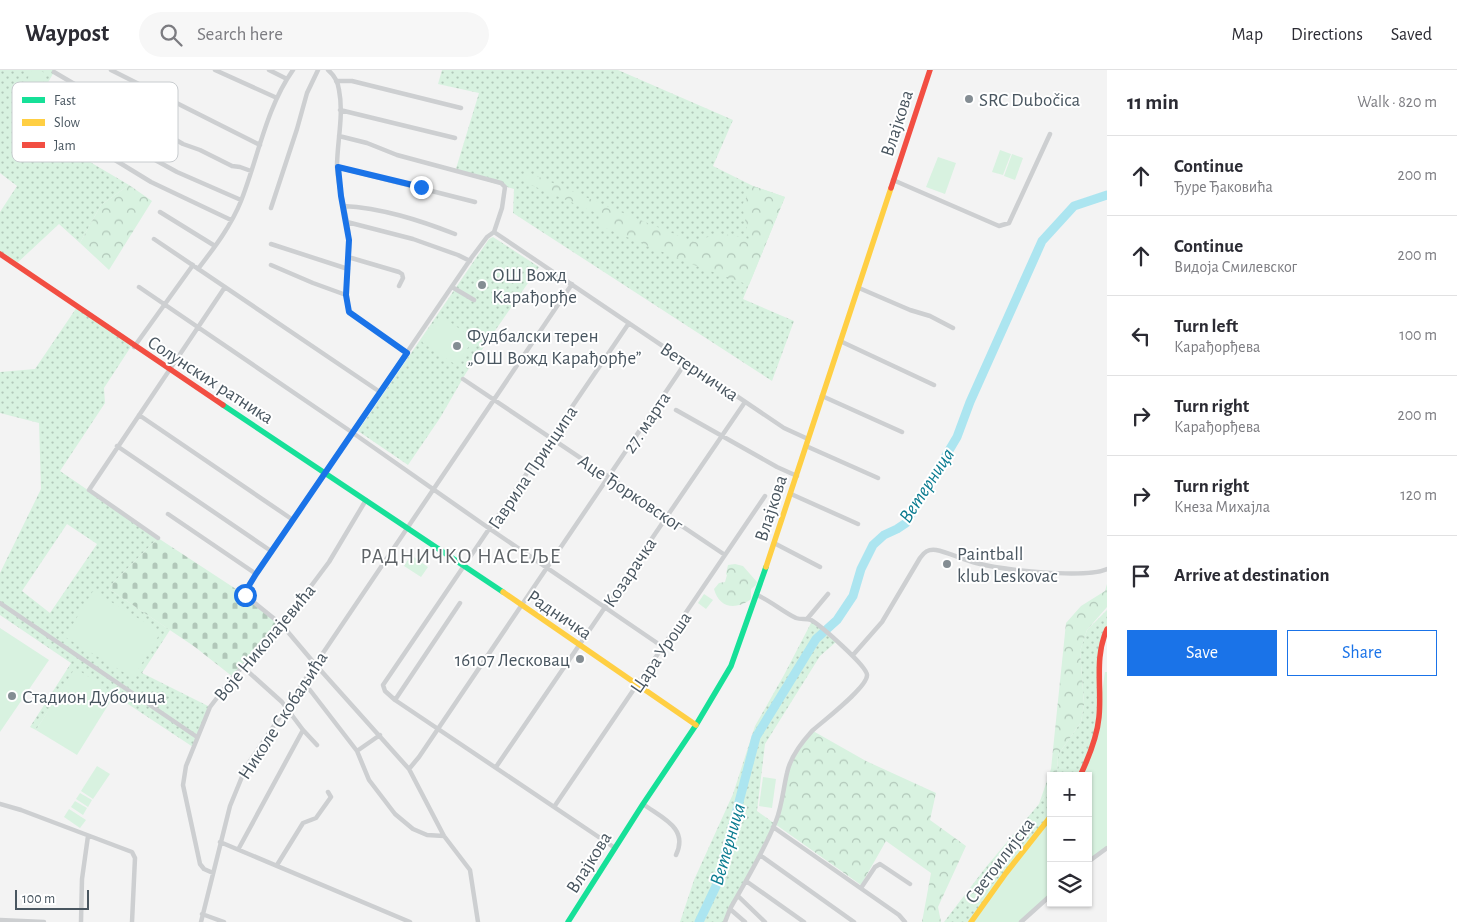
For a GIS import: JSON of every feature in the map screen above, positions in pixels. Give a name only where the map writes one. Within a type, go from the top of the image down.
[{"type":"main road","name":"Влајкова","points":[[568,922],[696,725],[731,666],[791,494],[930,70]]},
{"type":"main road","name":"Солунских ратника","points":[[0,254],[134,347],[170,369],[407,528]]},
{"type":"main road","name":"Радничка","points":[[407,528],[696,725]]},
{"type":"main road","points":[[1082,772],[1097,732],[1100,653],[1107,629]]},
{"type":"main road","name":"Светоилијска","points":[[971,922],[1006,873],[1050,817]]},
{"type":"street","points":[[111,70],[134,82]]},
{"type":"street","points":[[215,70],[277,98]]},
{"type":"street","points":[[269,70],[287,79]]},
{"type":"street","points":[[198,269],[215,246],[241,200],[277,98],[293,70]]},
{"type":"street","points":[[272,208],[307,93],[318,70]]},
{"type":"street","points":[[328,70],[336,81],[339,90],[338,167],[349,240],[346,295],[349,312],[407,353]]},
{"type":"street","points":[[54,72],[71,82]]},
{"type":"street","points":[[336,81],[352,81],[461,108]]},
{"type":"street","points":[[178,105],[260,145]]},
{"type":"street","points":[[340,110],[455,138]]},
{"type":"street","points":[[893,180],[999,226],[1005,226],[1009,223],[1050,134]]},
{"type":"street","points":[[339,136],[367,143],[397,155],[504,184],[502,208],[494,232],[487,236],[452,286],[256,574],[245,595],[282,625],[409,769],[444,836],[470,870],[478,922]]},
{"type":"street","points":[[178,141],[232,166],[252,171]]},
{"type":"street","points":[[118,162],[151,182],[231,220]]},
{"type":"street","points":[[159,162],[241,200]]},
{"type":"street","points":[[338,167],[476,202]]},
{"type":"street","points":[[343,206],[369,208],[386,212],[435,226],[455,234]]},
{"type":"street","points":[[160,212],[215,246]]},
{"type":"street","points":[[347,222],[438,247],[470,261]]},
{"type":"street","name":"Ветерничка","points":[[494,232],[784,428],[808,439]]},
{"type":"street","points":[[154,239],[380,392]]},
{"type":"street","points":[[271,244],[348,269]]},
{"type":"street","points":[[348,257],[399,272],[403,278],[399,286]]},
{"type":"street","points":[[134,347],[193,265]]},
{"type":"street","points":[[272,265],[312,283],[346,295]]},
{"type":"street","name":"Николе Скобаљића","points":[[201,922],[230,806],[242,776],[286,706],[572,284]]},
{"type":"street","points":[[452,286],[474,300]]},
{"type":"street","points":[[139,287],[353,432],[432,489],[663,647]]},
{"type":"street","points":[[158,538],[89,490],[197,326],[225,287]]},
{"type":"street","points":[[859,288],[910,310],[930,316],[952,328]]},
{"type":"street","name":"Гаврила Принципа","points":[[395,700],[385,691],[384,685],[629,323]]},
{"type":"street","points":[[840,341],[934,385]]},
{"type":"street","name":"27. марта","points":[[409,769],[522,607],[686,362]]},
{"type":"street","name":"Аце Ђорковског","points":[[464,379],[725,556]]},
{"type":"street","points":[[822,396],[902,432]]},
{"type":"street","name":"Козарачка","points":[[496,768],[745,402]]},
{"type":"street","points":[[676,410],[797,476]]},
{"type":"street","points":[[139,415],[293,520]]},
{"type":"street","points":[[118,446],[272,551]]},
{"type":"street","points":[[806,446],[878,478]]},
{"type":"street","points":[[791,494],[858,524]]},
{"type":"street","name":"Цара Уроша","points":[[554,807],[765,496]]},
{"type":"street","name":"Воје Николајевића","points":[[213,873],[204,869],[200,864],[183,785],[186,766],[196,737],[213,702],[233,677],[282,625],[329,562],[366,500]]},
{"type":"street","points":[[168,514],[256,574]]},
{"type":"street","points":[[774,544],[820,567]]},
{"type":"street","points":[[853,655],[882,622],[926,551],[937,550],[979,564],[1044,572],[1088,573],[1107,569]]},
{"type":"street","points":[[810,620],[828,594]]},
{"type":"street","points":[[725,922],[773,827],[782,805],[788,768],[796,753],[813,731],[859,690],[867,680],[867,672],[853,655],[810,620],[798,619],[757,595]]},
{"type":"street","points":[[0,603],[196,737]]},
{"type":"street","points":[[460,603],[395,700],[615,848]]},
{"type":"street","points":[[243,667],[286,706],[303,730],[317,745]]},
{"type":"street","points":[[303,681],[357,752],[374,787],[395,814],[407,826],[427,835],[444,836]]},
{"type":"street","points":[[238,848],[303,730]]},
{"type":"street","points":[[357,752],[380,735]]},
{"type":"street","points":[[277,865],[303,823],[316,818],[325,807],[331,797],[328,792]]},
{"type":"street","points":[[0,804],[134,854],[132,922]]},
{"type":"street","points":[[643,804],[677,830],[681,842],[676,855]]},
{"type":"street","points":[[773,827],[899,915],[905,922]]},
{"type":"street","points":[[81,922],[83,864],[88,836]]},
{"type":"street","points":[[220,842],[410,922]]},
{"type":"street","points":[[1092,859],[1107,848]]},
{"type":"street","points":[[760,855],[854,922]]},
{"type":"street","points":[[861,888],[875,867],[880,864],[910,884]]},
{"type":"street","points":[[746,881],[804,922]]},
{"type":"street","points":[[738,896],[765,922]]},
{"type":"street","points":[[1021,922],[1047,899]]},
{"type":"street","points":[[730,909],[745,922]]},
{"type":"street","points":[[202,914],[224,922]]},
{"type":"street","points":[[0,920],[44,922]]},
{"type":"green space","points":[[0,70],[55,70],[48,82],[12,82],[12,162],[90,162],[129,185],[101,205],[80,243],[59,224],[15,265],[0,254],[0,212],[17,186],[0,173]]},
{"type":"green space","points":[[32,70],[39,70],[47,74],[43,82],[26,82]]},
{"type":"green space","points":[[442,70],[618,70],[733,120],[713,166],[753,186],[785,197],[743,299],[794,321],[772,381],[513,213],[514,189],[455,172],[479,93],[438,84]]},
{"type":"green space","points":[[1000,150],[1011,154],[1003,175],[992,172]]},
{"type":"green space","points":[[1012,154],[1023,158],[1015,180],[1004,176]]},
{"type":"green space","points":[[938,157],[956,163],[945,194],[926,187]]},
{"type":"green space","points":[[525,171],[694,242],[721,234],[749,239],[742,205],[753,186],[785,197],[749,285],[694,265],[598,225],[599,214],[524,182]]},
{"type":"green space","points":[[129,185],[152,201],[109,270],[80,243],[101,205]]},
{"type":"green space","points":[[493,237],[539,267],[466,373],[440,418],[408,465],[358,431],[489,239]]},
{"type":"green space","points":[[77,307],[132,345],[104,388],[105,403],[60,471],[158,538],[109,589],[170,630],[142,673],[210,707],[193,747],[75,669],[36,730],[30,727],[71,663],[0,615],[0,573],[41,489],[39,423],[0,413],[0,372],[35,369]],"holes":[[[67,524],[97,544],[50,613],[22,591]]]},
{"type":"green space","points":[[440,315],[474,339],[456,365],[422,342]]},
{"type":"green space","points":[[158,538],[242,593],[282,625],[233,677],[195,647],[109,589]]},
{"type":"green space","points":[[411,555],[428,567],[421,577],[404,566]]},
{"type":"green space","points":[[728,565],[743,566],[757,582],[751,589],[750,600],[733,606],[720,600],[714,589],[719,583],[725,582]]},
{"type":"green space","points":[[1107,584],[1107,607],[1087,630],[1080,651],[1084,704],[1081,722],[1058,755],[1057,772],[1050,772],[1066,623],[1081,606],[1105,591]]},
{"type":"green space","points":[[93,591],[161,632],[133,678],[65,637]]},
{"type":"green space","points":[[704,594],[713,600],[706,609],[698,603]]},
{"type":"green space","points":[[1107,610],[1107,629],[1102,643],[1097,732],[1082,772],[1057,772],[1058,755],[1081,722],[1084,704],[1080,651],[1087,630]]},
{"type":"green space","points":[[812,621],[836,642],[820,656],[765,744],[757,811],[775,824],[725,922],[680,922],[694,880],[733,794],[755,726]]},
{"type":"green space","name":"Стадион Дубочица","points":[[0,628],[49,660],[0,732]]},
{"type":"green space","points":[[75,668],[115,694],[77,755],[36,730]]},
{"type":"green space","points":[[1105,672],[1107,672],[1107,848],[1092,859],[1092,772],[1082,772],[1095,741]]},
{"type":"green space","points":[[813,731],[866,761],[936,793],[930,820],[966,846],[938,907],[941,922],[922,922],[931,873],[886,841],[861,885],[775,824],[792,760]]},
{"type":"green space","points":[[97,766],[110,774],[93,799],[81,791]]},
{"type":"green space","points":[[763,777],[776,779],[772,808],[759,806]]},
{"type":"green space","points":[[1047,781],[1047,793],[1039,804]]},
{"type":"green space","points":[[80,793],[92,800],[88,807],[76,799]]},
{"type":"green space","points":[[1047,793],[1047,821],[971,922],[944,922],[986,867]]},
{"type":"green space","points":[[75,801],[87,808],[83,815],[71,807]]},
{"type":"green space","points":[[69,809],[86,820],[80,828],[64,817]]},
{"type":"green space","points":[[1047,821],[1047,899],[1021,922],[971,922]]},
{"type":"waterway","name":"Ветерница","points":[[699,922],[718,882],[756,737],[816,639],[837,620],[853,596],[861,569],[873,545],[884,535],[906,523],[957,437],[970,402],[1042,241],[1074,206],[1107,195]]},
{"type":"traffic: fast","points":[[223,405],[503,592]]},
{"type":"traffic: fast","points":[[568,922],[696,725],[731,666],[766,567]]},
{"type":"traffic: slow","points":[[766,567],[891,188]]},
{"type":"traffic: slow","points":[[503,592],[696,725]]},
{"type":"traffic: slow","points":[[971,922],[1006,873],[1050,817]]},
{"type":"traffic: jam","points":[[891,188],[930,70]]},
{"type":"traffic: jam","points":[[0,254],[223,405]]},
{"type":"traffic: jam","points":[[1082,772],[1092,747],[1098,725],[1101,651],[1107,629]]},
{"type":"place","name":"SRC Dubočica","points":[[969,99]]},
{"type":"place","name":"ОШ Вожд Карађорђе","points":[[482,285]]},
{"type":"place","name":"Фудбалски терен „ОШ Вожд Карађорђе”","points":[[457,346]]},
{"type":"place","name":"Paintball klub Leskovac","points":[[947,564]]},
{"type":"place","name":"16107 Лесковац","points":[[580,659]]},
{"type":"place","name":"Стадион Дубочица","points":[[12,696]]},
{"type":"district","name":"РАДНИЧКО НАСЕЉЕ","points":[[461,556]]},
{"type":"route","points":[[245,595],[244,593],[256,574],[407,353],[349,312],[346,295],[349,240],[338,167],[421,187]]}]
